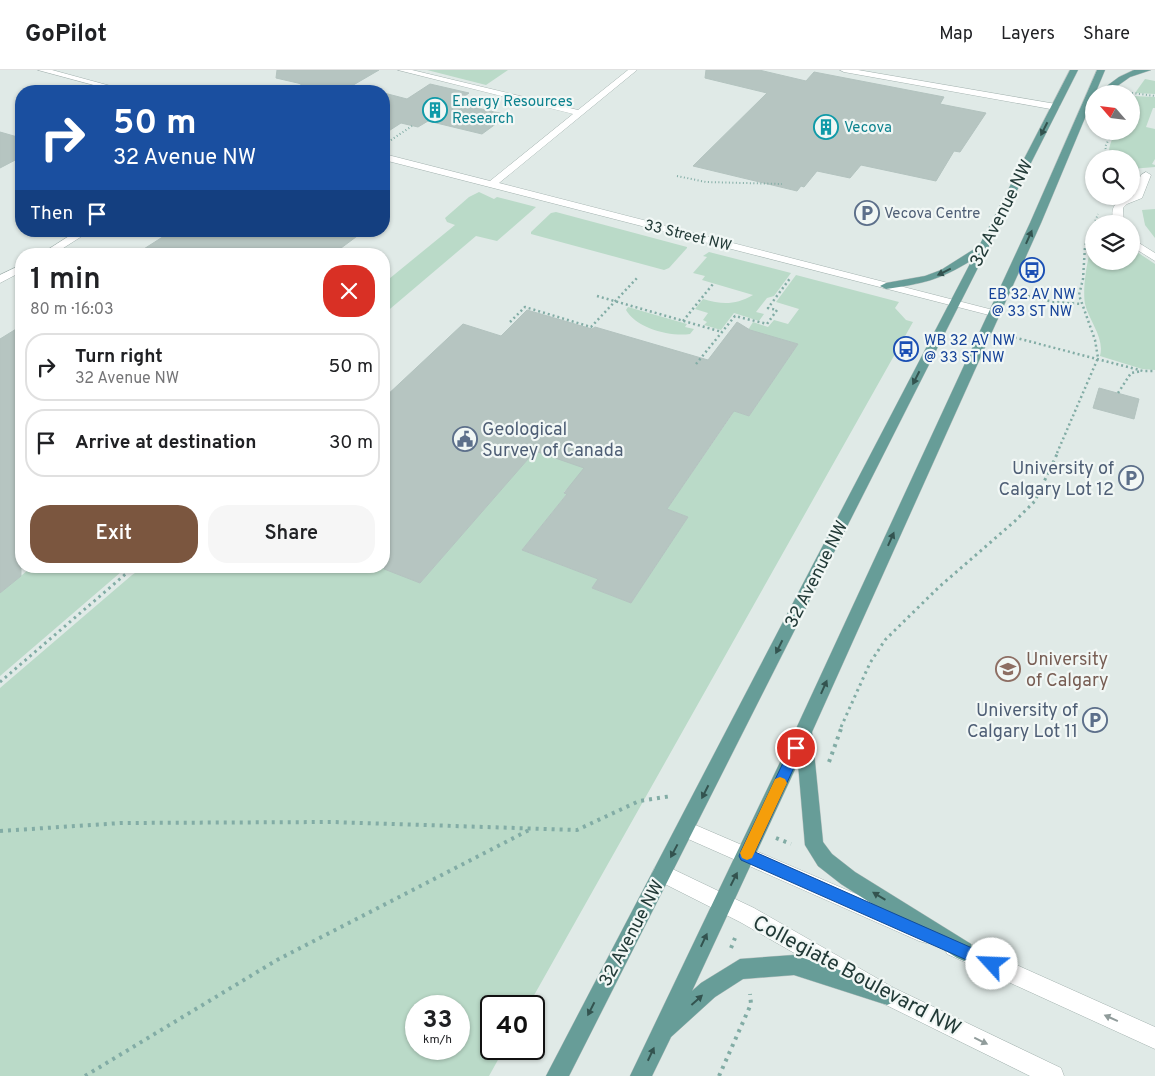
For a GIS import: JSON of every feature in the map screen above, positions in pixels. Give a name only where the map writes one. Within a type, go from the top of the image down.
[{"type":"main road","name":"32 Avenue NW","points":[[557,1076],[1074,70]]},
{"type":"main road","name":"32 Avenue NW","points":[[1096,85],[1101,70]]},
{"type":"main road","points":[[1111,85],[1124,75],[1134,71],[1147,70]]},
{"type":"main road","name":"32 Avenue NW","points":[[641,1076],[804,731],[993,312],[1023,252],[1085,111]]},
{"type":"main road","points":[[886,286],[928,279],[945,272],[985,246]]},
{"type":"main road","points":[[804,731],[814,845],[825,860],[848,878],[964,951]]},
{"type":"main road","points":[[661,1032],[708,990],[740,969],[794,965],[886,995]]},
{"type":"street","points":[[42,70],[60,72],[104,85]]},
{"type":"street","points":[[402,70],[580,112]]},
{"type":"street","points":[[491,185],[633,70]]},
{"type":"street","points":[[844,70],[1056,106]]},
{"type":"street","name":"33 Street NW","points":[[390,159],[993,312]]},
{"type":"street","points":[[1117,215],[1118,207],[1123,202],[1137,198],[1146,175]]},
{"type":"street","points":[[56,248],[75,237]]},
{"type":"street","points":[[1140,247],[1155,258]]},
{"type":"street","points":[[0,280],[15,271]]},
{"type":"street","points":[[686,828],[1155,1038]]},
{"type":"street","name":"Collegiate Boulevard NW","points":[[662,873],[722,903],[886,995],[1053,1076]]},
{"type":"path","points":[[1140,95],[1155,96]]},
{"type":"path","points":[[390,141],[412,126]]},
{"type":"path","points":[[677,176],[706,182],[782,184]]},
{"type":"path","points":[[828,767],[839,732],[870,663],[885,640],[939,587],[1015,521],[1034,501],[1052,468],[1098,358],[1095,340],[1079,295],[1085,257]]},
{"type":"path","points":[[696,364],[735,316],[766,324],[777,310],[768,308],[795,273]]},
{"type":"path","points":[[510,322],[525,307],[591,327],[637,278]]},
{"type":"path","points":[[682,321],[713,284]]},
{"type":"path","points":[[1016,294],[1054,302],[1081,304]]},
{"type":"path","points":[[597,296],[722,332]]},
{"type":"path","points":[[998,333],[1143,371]]},
{"type":"path","points":[[1118,393],[1131,373],[1155,371]]},
{"type":"path","points":[[0,682],[127,573]]},
{"type":"path","points":[[0,831],[121,823],[322,822],[577,830],[639,801],[672,796]]},
{"type":"path","points":[[85,1076],[277,960],[531,828]]},
{"type":"path","points":[[720,1076],[751,1004],[750,994]]},
{"type":"green space","points":[[427,70],[508,70],[486,85]]},
{"type":"green space","points":[[1145,79],[1155,81],[1155,94],[1140,93],[1140,86]]},
{"type":"green space","points":[[1140,96],[1155,97],[1155,108],[1153,108],[1146,127],[1155,129],[1155,159],[1152,164],[1155,167],[1140,168],[1140,150],[1109,150],[1112,140],[1140,140]]},
{"type":"green space","points":[[479,192],[494,199],[497,197],[536,207],[497,241],[476,236],[390,309],[390,278],[455,225],[447,222],[445,218],[469,197]]},
{"type":"green space","points":[[1155,209],[1155,238],[1145,225],[1142,210]]},
{"type":"green space","points":[[556,212],[687,248],[669,268],[664,270],[531,234],[551,213]]},
{"type":"green space","points":[[709,252],[791,273],[774,296],[767,298],[756,312],[764,314],[759,321],[734,313],[721,330],[704,325],[707,322],[703,320],[708,313],[695,309],[703,299],[729,303],[740,301],[753,295],[702,280],[705,276],[693,273],[707,257],[703,256]]},
{"type":"green space","points":[[1140,254],[1155,264],[1155,370],[1142,369],[1100,356],[1099,336],[1085,304],[1086,271],[1140,270]]},
{"type":"green space","points":[[796,275],[899,302],[895,308],[906,320],[913,322],[534,995],[480,995],[480,1060],[498,1060],[489,1076],[0,1076],[0,688],[135,573],[390,573],[390,571],[420,583],[599,377],[590,470],[572,488],[569,487],[564,492],[567,494],[522,550],[598,579],[592,588],[631,603],[688,517],[667,509],[733,413],[730,412],[731,410],[749,416],[798,344],[748,330],[753,322],[768,327],[774,320],[788,324],[799,309],[776,302]]},
{"type":"green space","points":[[628,307],[687,324],[685,327],[694,329],[690,334],[682,335],[654,330],[637,322],[626,310]]},
{"type":"green space","points":[[24,573],[120,573],[0,676],[0,593]]},
{"type":"building","points":[[277,70],[379,70],[353,85],[300,85],[302,84],[276,78]]},
{"type":"building","name":"Vecova","points":[[706,70],[759,70],[806,81],[814,72],[944,97],[940,104],[986,113],[960,152],[954,151],[936,181],[861,165],[850,178],[817,171],[804,187],[801,186],[797,191],[693,166],[767,93],[705,78]]},
{"type":"building","name":"Energy Resources Research","points":[[430,84],[469,93],[455,103],[508,115],[482,134],[428,121],[418,127],[401,123],[390,130],[390,95],[407,99]]},
{"type":"building","points":[[0,132],[15,136],[15,160],[0,168]]},
{"type":"building","points":[[163,237],[356,237],[341,248],[145,248]]},
{"type":"building","name":"Geological Survey of Canada","points":[[527,310],[592,329],[595,327],[708,360],[737,322],[750,330],[798,344],[749,416],[734,411],[667,509],[688,517],[631,603],[592,588],[598,579],[522,550],[567,494],[564,493],[584,468],[535,451],[420,583],[390,571],[390,392],[463,324],[501,336]]},
{"type":"building","points":[[15,330],[15,573],[21,573],[21,576],[0,593],[0,339]]},
{"type":"building","points":[[1099,388],[1139,399],[1134,419],[1093,408]]},
{"type":"slow traffic","points":[[747,853],[780,783]]},
{"type":"place","name":"Energy Resources Research","points":[[435,110]]},
{"type":"place","name":"Vecova","points":[[826,127]]},
{"type":"place","name":"Vecova Centre","points":[[867,213]]},
{"type":"place","name":"EB 32 AV NW @ 33 ST NW","points":[[1032,270]]},
{"type":"place","name":"WB 32 AV NW @ 33 ST NW","points":[[906,349]]},
{"type":"place","name":"Geological Survey of Canada","points":[[465,439]]},
{"type":"place","name":"University of Calgary Lot 12","points":[[1131,478]]},
{"type":"place","name":"University of Calgary","points":[[1008,669]]},
{"type":"place","name":"University of Calgary Lot 11","points":[[1095,720]]},
{"type":"route","points":[[796,748],[746,856],[769,864],[992,964]]}]
